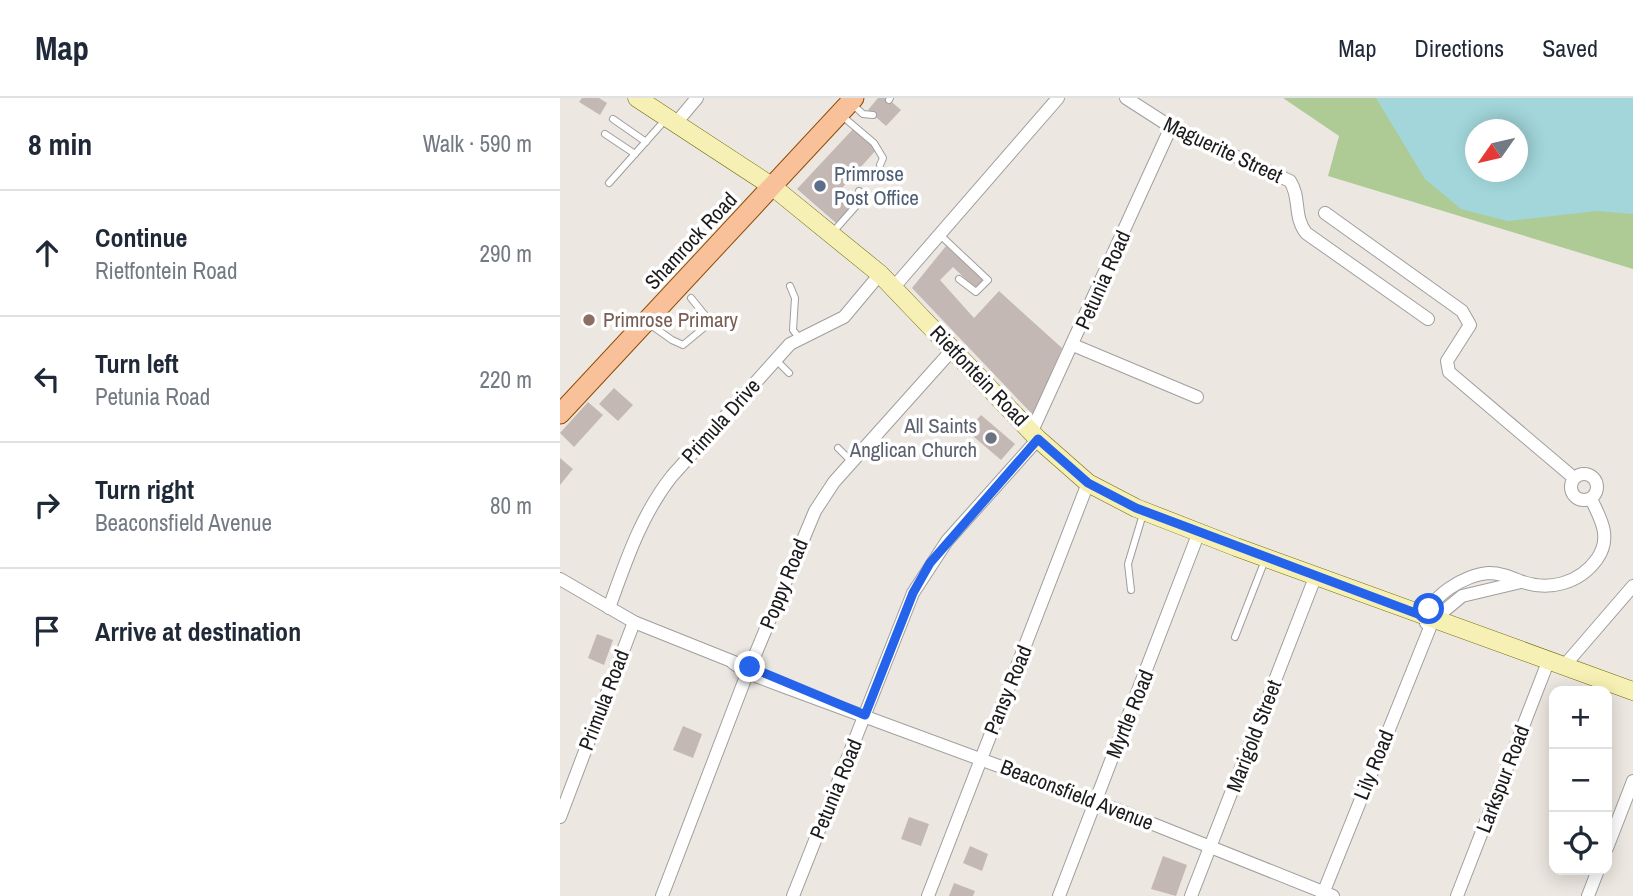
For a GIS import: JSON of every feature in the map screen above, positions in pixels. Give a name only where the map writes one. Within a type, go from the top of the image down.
[{"type":"main road","name":"Shamrock Road","points":[[560,414],[848,105]]},
{"type":"street","name":"Rietfontein Road","points":[[637,98],[773,187],[880,274],[1035,435],[1088,483],[1144,511],[1316,575],[1428,624],[1633,691]]},
{"type":"street","points":[[672,120],[697,98]]},
{"type":"street","name":"Maguerite Street","points":[[1126,98],[1171,127],[1290,181],[1297,193],[1297,220],[1306,233],[1428,319]]},
{"type":"street","points":[[894,287],[1055,99]]},
{"type":"street","name":"Petunia Road","points":[[793,896],[913,593],[930,563],[1035,435],[1171,127]]},
{"type":"street","points":[[1325,213],[1462,311],[1470,325],[1447,361],[1449,372],[1574,478]]},
{"type":"street","name":"Primula Drive","points":[[609,608],[629,553],[654,498],[776,360],[800,339],[844,317],[880,274]]},
{"type":"street","points":[[1073,345],[1197,397]]},
{"type":"street","name":"Poppy Road","points":[[662,896],[814,511],[852,462],[953,349]]},
{"type":"street","points":[[1584,474],[1594,479],[1597,489],[1591,499],[1575,498],[1570,488],[1574,478],[1584,474]]},
{"type":"street","name":"Pansy Road","points":[[928,896],[1088,483]]},
{"type":"street","name":"Lily Road","points":[[1326,895],[1441,596],[1473,576],[1494,573],[1521,582],[1567,584],[1593,564],[1601,552],[1605,535],[1591,499]]},
{"type":"street","name":"Myrtle Road","points":[[1059,896],[1199,533]]},
{"type":"street","name":"Marigold Street","points":[[1191,896],[1316,575]]},
{"type":"street","name":"Beaconsfield Avenue","points":[[560,579],[634,622],[749,670],[805,688],[820,698],[1096,802],[1326,895]]},
{"type":"street","name":"Larkspur Road","points":[[1457,896],[1556,664],[1633,586]]},
{"type":"street","name":"Primula Road","points":[[560,817],[634,622]]},
{"type":"street","points":[[1612,835],[1633,781]]},
{"type":"street","points":[[1588,896],[1596,875]]},
{"type":"lane","points":[[848,105],[863,114],[873,115]]},
{"type":"lane","points":[[848,105],[880,150],[883,158],[880,165]]},
{"type":"lane","points":[[613,119],[646,142]]},
{"type":"lane","points":[[609,183],[646,142],[672,120]]},
{"type":"lane","points":[[606,134],[635,154]]},
{"type":"lane","points":[[832,234],[856,206],[859,191]]},
{"type":"lane","points":[[939,234],[988,281],[976,292],[959,279]]},
{"type":"lane","points":[[790,286],[795,298],[793,330],[800,339]]},
{"type":"lane","points":[[646,321],[683,345],[706,326],[708,319],[691,298]]},
{"type":"lane","points":[[776,360],[789,373]]},
{"type":"lane","points":[[838,448],[852,462]]},
{"type":"lane","points":[[1131,590],[1128,564],[1144,511]]},
{"type":"lane","points":[[1235,637],[1266,557]]},
{"type":"green space","points":[[1283,98],[1633,98],[1633,269],[1328,176],[1339,136]]},
{"type":"water","points":[[1376,98],[1633,98],[1633,214],[1597,211],[1508,221],[1461,209],[1425,179]]},
{"type":"building","points":[[582,98],[599,98],[607,103],[600,115],[579,102]]},
{"type":"building","points":[[878,98],[887,98],[901,110],[886,126],[868,110]]},
{"type":"building","points":[[854,128],[877,149],[842,188],[856,202],[836,223],[797,189]]},
{"type":"building","points":[[946,246],[984,280],[976,289],[953,267],[940,280],[974,318],[999,291],[1062,348],[1033,415],[912,288]]},
{"type":"building","points":[[614,388],[633,405],[618,421],[599,404]]},
{"type":"building","points":[[588,402],[603,415],[574,447],[560,433]]},
{"type":"building","name":"All Saints Anglican Church","points":[[981,415],[1015,444],[1001,460],[967,431]]},
{"type":"building","points":[[560,458],[573,469],[560,485]]},
{"type":"building","points":[[597,634],[613,640],[604,665],[588,658]]},
{"type":"building","points":[[683,726],[702,734],[693,758],[673,750]]},
{"type":"building","points":[[909,817],[929,824],[921,846],[901,839]]},
{"type":"building","points":[[970,846],[988,854],[982,871],[963,863]]},
{"type":"building","points":[[1163,856],[1187,865],[1176,896],[1151,889]]},
{"type":"building","points":[[954,883],[975,891],[973,896],[949,896]]},
{"type":"place","name":"Primrose Post Office","points":[[820,186]]},
{"type":"place","name":"Primrose Primary","points":[[589,320]]},
{"type":"place","name":"All Saints Anglican Church","points":[[991,438]]},
{"type":"route","points":[[750,667],[865,715],[913,593],[930,563],[1038,439],[1088,483],[1136,508],[1426,617],[1429,609]]}]
